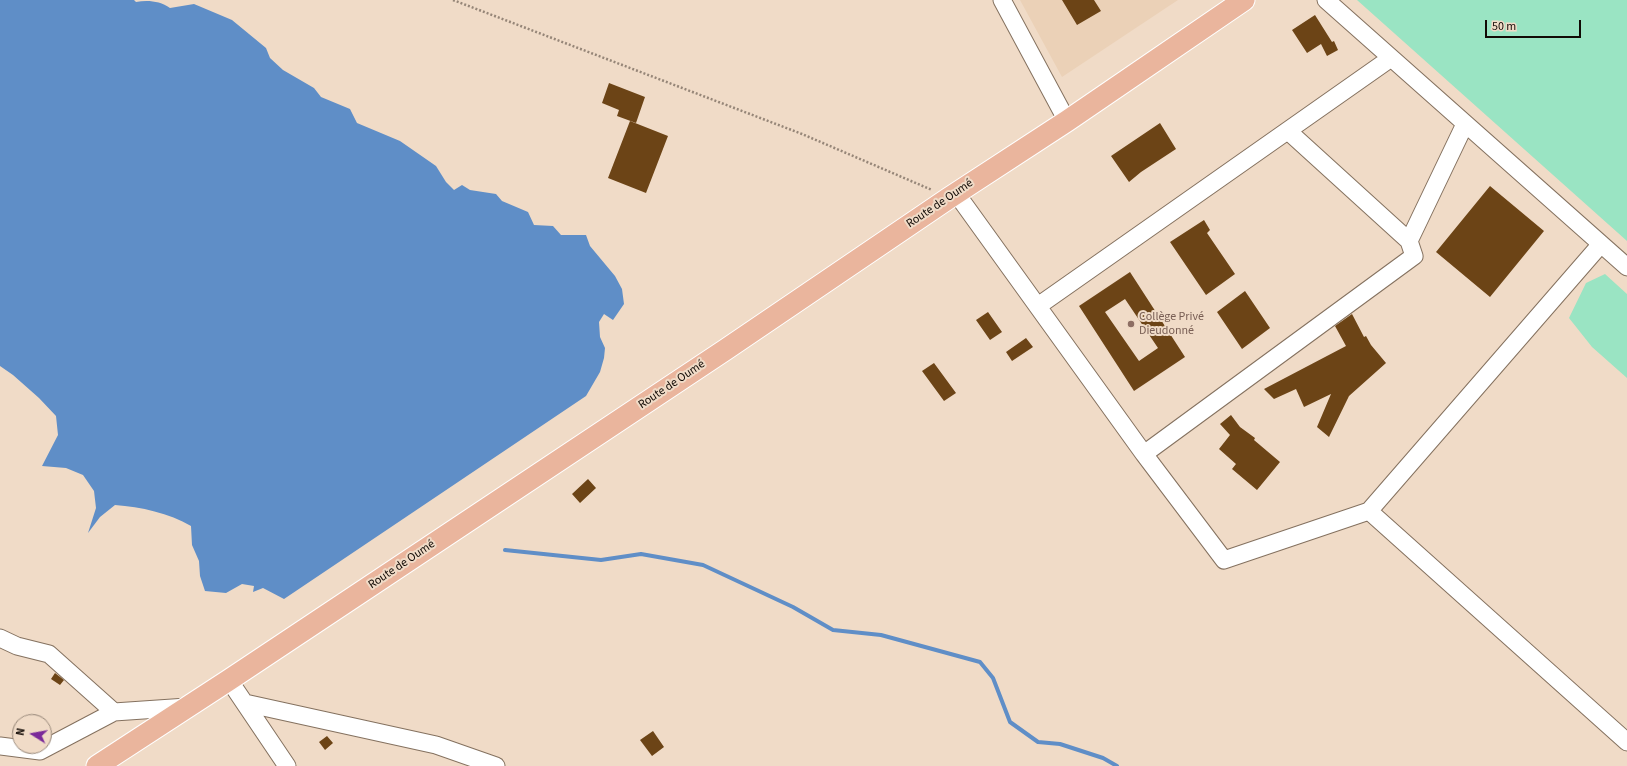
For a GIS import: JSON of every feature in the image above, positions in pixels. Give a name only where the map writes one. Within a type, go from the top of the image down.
[{"type":"main road","name":"Route de Oumé","points":[[97,766],[188,708],[732,346],[953,195],[1067,121],[1244,0]]},
{"type":"street","points":[[1002,0],[1067,121]]},
{"type":"street","points":[[1326,0],[1627,267]]},
{"type":"street","points":[[1038,306],[1391,58]]},
{"type":"street","points":[[1409,241],[1465,124]]},
{"type":"street","points":[[1144,454],[1414,256],[1409,241],[1288,131]]},
{"type":"street","points":[[953,195],[1038,306],[1144,454],[1224,560],[1369,511],[1601,244]]},
{"type":"street","points":[[1369,511],[1627,742]]},
{"type":"street","points":[[0,638],[17,646],[49,654],[114,712]]},
{"type":"street","points":[[230,680],[287,766]]},
{"type":"street","points":[[245,703],[436,745],[496,766]]},
{"type":"street","points":[[0,746],[40,751],[114,712],[188,708]]},
{"type":"path","points":[[453,0],[802,134],[953,195]]},
{"type":"shaded area","points":[[1020,0],[1178,0],[1062,77]]},
{"type":"green space","points":[[1357,0],[1627,0],[1627,241]]},
{"type":"green space","points":[[1605,274],[1627,294],[1627,378],[1592,347],[1569,318],[1586,283]]},
{"type":"water","points":[[0,0],[134,0],[136,2],[158,2],[170,8],[194,4],[232,20],[266,48],[270,58],[283,70],[314,88],[321,97],[350,109],[357,123],[400,141],[436,166],[446,182],[454,190],[462,185],[470,190],[496,194],[502,201],[528,212],[534,225],[553,226],[561,235],[586,235],[590,246],[615,276],[622,289],[624,304],[613,320],[604,314],[599,322],[600,337],[605,348],[604,358],[600,372],[586,396],[284,599],[263,588],[253,592],[254,586],[242,584],[226,593],[205,591],[200,576],[199,561],[192,545],[191,526],[164,514],[135,507],[115,505],[100,517],[88,533],[96,508],[94,491],[83,475],[66,468],[42,466],[58,435],[56,416],[39,398],[13,375],[0,366]]},
{"type":"building","points":[[1062,0],[1094,0],[1101,11],[1077,25]]},
{"type":"building","points":[[1315,15],[1332,42],[1334,41],[1338,50],[1327,56],[1321,44],[1307,53],[1292,30]]},
{"type":"building","points":[[609,83],[645,97],[636,123],[617,116],[619,110],[602,103]]},
{"type":"building","points":[[630,121],[668,136],[646,193],[608,178]]},
{"type":"building","points":[[1160,123],[1176,149],[1141,172],[1129,182],[1111,156]]},
{"type":"building","points":[[1490,186],[1544,231],[1490,297],[1436,252]]},
{"type":"building","points":[[1204,220],[1210,230],[1207,233],[1235,274],[1206,295],[1170,242]]},
{"type":"building","points":[[1130,272],[1185,357],[1134,391],[1079,306]],"holes":[[[1125,299],[1158,348],[1139,361],[1105,312]]]},
{"type":"building","points":[[1245,291],[1270,328],[1242,349],[1217,312]]},
{"type":"building","points":[[988,312],[1002,332],[990,340],[976,320]]},
{"type":"building","points":[[1352,314],[1364,337],[1366,336],[1371,345],[1386,363],[1349,396],[1329,437],[1317,427],[1331,394],[1304,407],[1296,389],[1274,399],[1264,389],[1346,346],[1335,326]]},
{"type":"building","points":[[1026,338],[1033,347],[1012,361],[1006,352]]},
{"type":"building","points":[[934,363],[956,393],[944,401],[922,371]]},
{"type":"building","points":[[1231,415],[1240,427],[1255,438],[1254,440],[1280,462],[1257,490],[1232,469],[1236,464],[1219,449],[1230,435],[1220,424]]},
{"type":"building","points":[[588,479],[596,488],[580,503],[572,494]]},
{"type":"building","points":[[55,673],[64,680],[60,685],[51,679]]},
{"type":"building","points":[[653,731],[664,747],[652,756],[640,740]]},
{"type":"building","points":[[327,736],[333,743],[325,750],[319,742]]},
{"type":"waterway","points":[[505,550],[601,560],[641,554],[703,565],[793,607],[833,630],[881,635],[980,662],[993,678],[1010,722],[1038,742],[1060,744],[1103,758],[1117,766]]},
{"type":"place","name":"Collège Privé Dieudonné","points":[[1131,324]]}]
